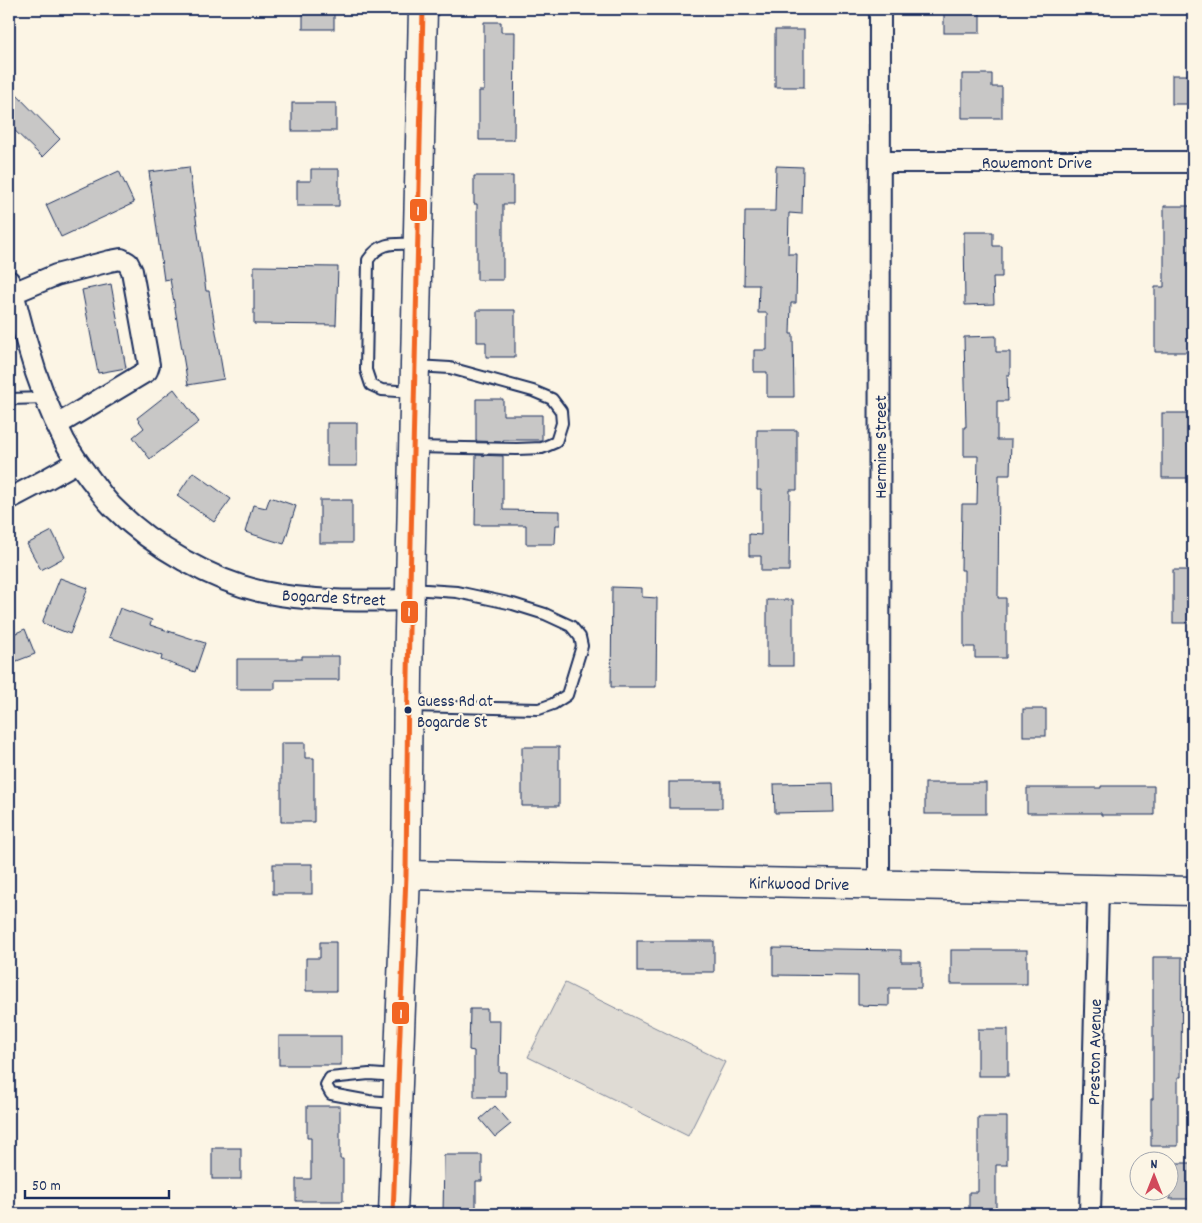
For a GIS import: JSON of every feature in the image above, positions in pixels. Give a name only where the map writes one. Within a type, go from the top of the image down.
[{"type":"main road","points":[[393,1214],[406,875],[422,9]]},
{"type":"main road","name":"Kirkwood Drive","points":[[406,875],[1193,891]]},
{"type":"street","name":"Hermine Street","points":[[878,885],[880,9]]},
{"type":"street","name":"Rowemont Drive","points":[[881,162],[1193,162]]},
{"type":"street","points":[[11,287],[121,259],[128,263],[132,271],[149,365],[147,371],[57,425]]},
{"type":"street","name":"Bogarde Street","points":[[11,287],[28,348],[46,398],[65,442],[77,462],[114,509],[142,533],[173,555],[228,581],[263,592],[302,598],[343,601],[410,594]]},
{"type":"street","points":[[9,499],[77,462]]},
{"type":"street","name":"Preston Avenue","points":[[1090,1214],[1098,889]]},
{"type":"lane","points":[[413,447],[542,448],[556,442],[562,423],[561,411],[552,399],[533,391],[450,368],[382,390],[371,385],[366,370],[368,260],[374,251],[386,244],[417,244]]},
{"type":"lane","points":[[9,399],[46,398]]},
{"type":"lane","points":[[408,706],[539,709],[553,704],[567,695],[582,646],[580,637],[572,626],[545,614],[512,604],[457,592],[410,594]]},
{"type":"lane","points":[[397,1103],[369,1101],[331,1094],[326,1085],[330,1078],[369,1074],[398,1077]]},
{"type":"shaded area","points":[[565,983],[725,1062],[688,1136],[528,1057]]},
{"type":"building","points":[[303,9],[334,9],[334,29],[303,29]]},
{"type":"building","points":[[944,9],[980,9],[980,33],[944,33]]},
{"type":"building","points":[[484,22],[501,22],[501,32],[515,32],[514,140],[479,140],[479,91],[484,91]]},
{"type":"building","points":[[775,30],[804,30],[804,87],[775,87]]},
{"type":"building","points":[[962,74],[992,74],[992,87],[1002,87],[1002,118],[962,118]]},
{"type":"building","points":[[1172,75],[1193,75],[1193,104],[1172,104]]},
{"type":"building","points":[[9,87],[60,139],[42,157],[9,125]]},
{"type":"building","points":[[292,103],[336,103],[336,131],[292,131]]},
{"type":"building","points":[[776,166],[803,167],[802,214],[789,213],[788,254],[797,254],[796,303],[791,303],[790,334],[793,334],[794,397],[767,397],[767,372],[754,372],[754,350],[767,350],[767,313],[758,313],[759,285],[744,285],[745,211],[775,211]]},
{"type":"building","points":[[189,167],[206,291],[209,291],[224,379],[188,385],[170,279],[164,280],[149,172]]},
{"type":"building","points":[[311,169],[339,169],[339,206],[297,206],[297,181],[311,181]]},
{"type":"building","points":[[119,171],[134,203],[61,237],[46,205]]},
{"type":"building","points":[[474,176],[513,176],[513,204],[503,204],[503,280],[477,280],[477,204],[474,204]]},
{"type":"building","points":[[1164,206],[1191,206],[1193,352],[1155,352],[1155,287],[1164,287]]},
{"type":"building","points":[[964,232],[993,232],[993,246],[1002,246],[1002,277],[993,277],[994,304],[965,305]]},
{"type":"building","points":[[254,266],[338,267],[336,325],[254,324]]},
{"type":"building","points":[[111,284],[126,368],[98,373],[82,290]]},
{"type":"building","points":[[477,310],[515,310],[515,357],[486,357],[486,342],[477,342]]},
{"type":"building","points":[[996,336],[996,352],[1010,352],[1010,375],[1007,375],[1008,401],[997,401],[997,440],[1011,440],[1010,475],[999,475],[998,598],[1006,598],[1006,658],[975,658],[975,647],[964,647],[964,570],[961,570],[962,504],[977,504],[978,456],[964,456],[964,427],[966,427],[964,337]]},
{"type":"building","points":[[174,389],[199,422],[150,459],[133,437],[144,428],[137,418]]},
{"type":"building","points":[[476,399],[503,399],[503,415],[542,415],[542,440],[476,441]]},
{"type":"building","points":[[1162,413],[1193,413],[1193,478],[1162,478]]},
{"type":"building","points":[[327,423],[357,423],[357,466],[327,466]]},
{"type":"building","points":[[757,430],[797,430],[797,490],[790,490],[789,571],[761,571],[761,556],[749,556],[749,534],[761,535],[761,490],[757,490]]},
{"type":"building","points":[[476,455],[503,456],[503,510],[560,511],[560,525],[556,525],[555,544],[526,544],[526,525],[475,525]]},
{"type":"building","points":[[193,472],[231,499],[214,522],[177,496]]},
{"type":"building","points":[[270,497],[296,506],[284,544],[245,532],[253,505],[266,508]]},
{"type":"building","points":[[320,500],[352,500],[352,543],[320,543]]},
{"type":"building","points":[[52,531],[65,557],[41,570],[27,544]]},
{"type":"building","points":[[1173,570],[1193,570],[1193,623],[1173,623]]},
{"type":"building","points":[[60,578],[88,588],[70,634],[42,623]]},
{"type":"building","points":[[612,587],[642,588],[642,597],[657,598],[656,687],[611,687]]},
{"type":"building","points":[[767,600],[793,600],[793,666],[767,666]]},
{"type":"building","points":[[120,608],[152,620],[150,625],[205,643],[195,672],[161,660],[162,656],[109,637]]},
{"type":"building","points":[[25,629],[35,654],[9,664],[9,636]]},
{"type":"building","points":[[302,656],[339,656],[339,680],[275,680],[275,689],[237,689],[237,659],[302,659]]},
{"type":"building","points":[[1023,709],[1046,709],[1046,736],[1023,736]]},
{"type":"building","points":[[281,743],[305,743],[305,758],[314,758],[314,822],[281,822]]},
{"type":"building","points":[[522,747],[559,747],[559,806],[522,806]]},
{"type":"building","points":[[669,782],[722,782],[722,808],[669,808]]},
{"type":"building","points":[[833,783],[834,812],[775,813],[774,784]]},
{"type":"building","points":[[925,783],[986,783],[986,814],[925,814]]},
{"type":"building","points":[[1101,786],[1154,786],[1154,815],[1027,813],[1027,788],[1101,788]]},
{"type":"building","points":[[273,864],[312,864],[312,894],[273,894]]},
{"type":"building","points":[[637,941],[714,941],[714,972],[637,972]]},
{"type":"building","points":[[320,942],[336,942],[336,991],[306,991],[306,958],[320,958]]},
{"type":"building","points":[[773,948],[901,950],[901,962],[921,962],[921,988],[889,988],[889,1006],[858,1005],[858,976],[773,975]]},
{"type":"building","points":[[951,950],[1027,950],[1027,984],[951,984]]},
{"type":"building","points":[[1153,957],[1182,957],[1181,1077],[1178,1077],[1178,1146],[1151,1146],[1151,1099],[1153,1099]]},
{"type":"building","points":[[470,1009],[487,1009],[487,1020],[500,1020],[499,1072],[506,1072],[506,1097],[474,1097],[474,1051],[469,1050]]},
{"type":"building","points":[[978,1029],[1008,1029],[1008,1076],[978,1076]]},
{"type":"building","points":[[279,1036],[341,1036],[341,1065],[279,1065]]},
{"type":"building","points":[[307,1106],[340,1106],[340,1159],[343,1159],[343,1201],[296,1201],[296,1179],[311,1179],[311,1138],[307,1138]]},
{"type":"building","points":[[495,1106],[511,1124],[495,1137],[480,1119]]},
{"type":"building","points":[[978,1117],[1007,1117],[1007,1165],[996,1165],[996,1214],[969,1214],[969,1192],[978,1192]]},
{"type":"building","points":[[212,1148],[241,1148],[241,1179],[212,1179]]},
{"type":"building","points":[[444,1155],[482,1155],[482,1181],[476,1181],[476,1214],[443,1214]]},
{"type":"building","points":[[1180,1163],[1193,1163],[1193,1199],[1180,1199]]},
{"type":"transit line","name":"1","points":[[393,1214],[406,875],[408,675],[423,9]]},
{"type":"place","name":"Guess Rd at Bogarde St","points":[[408,710]]}]
